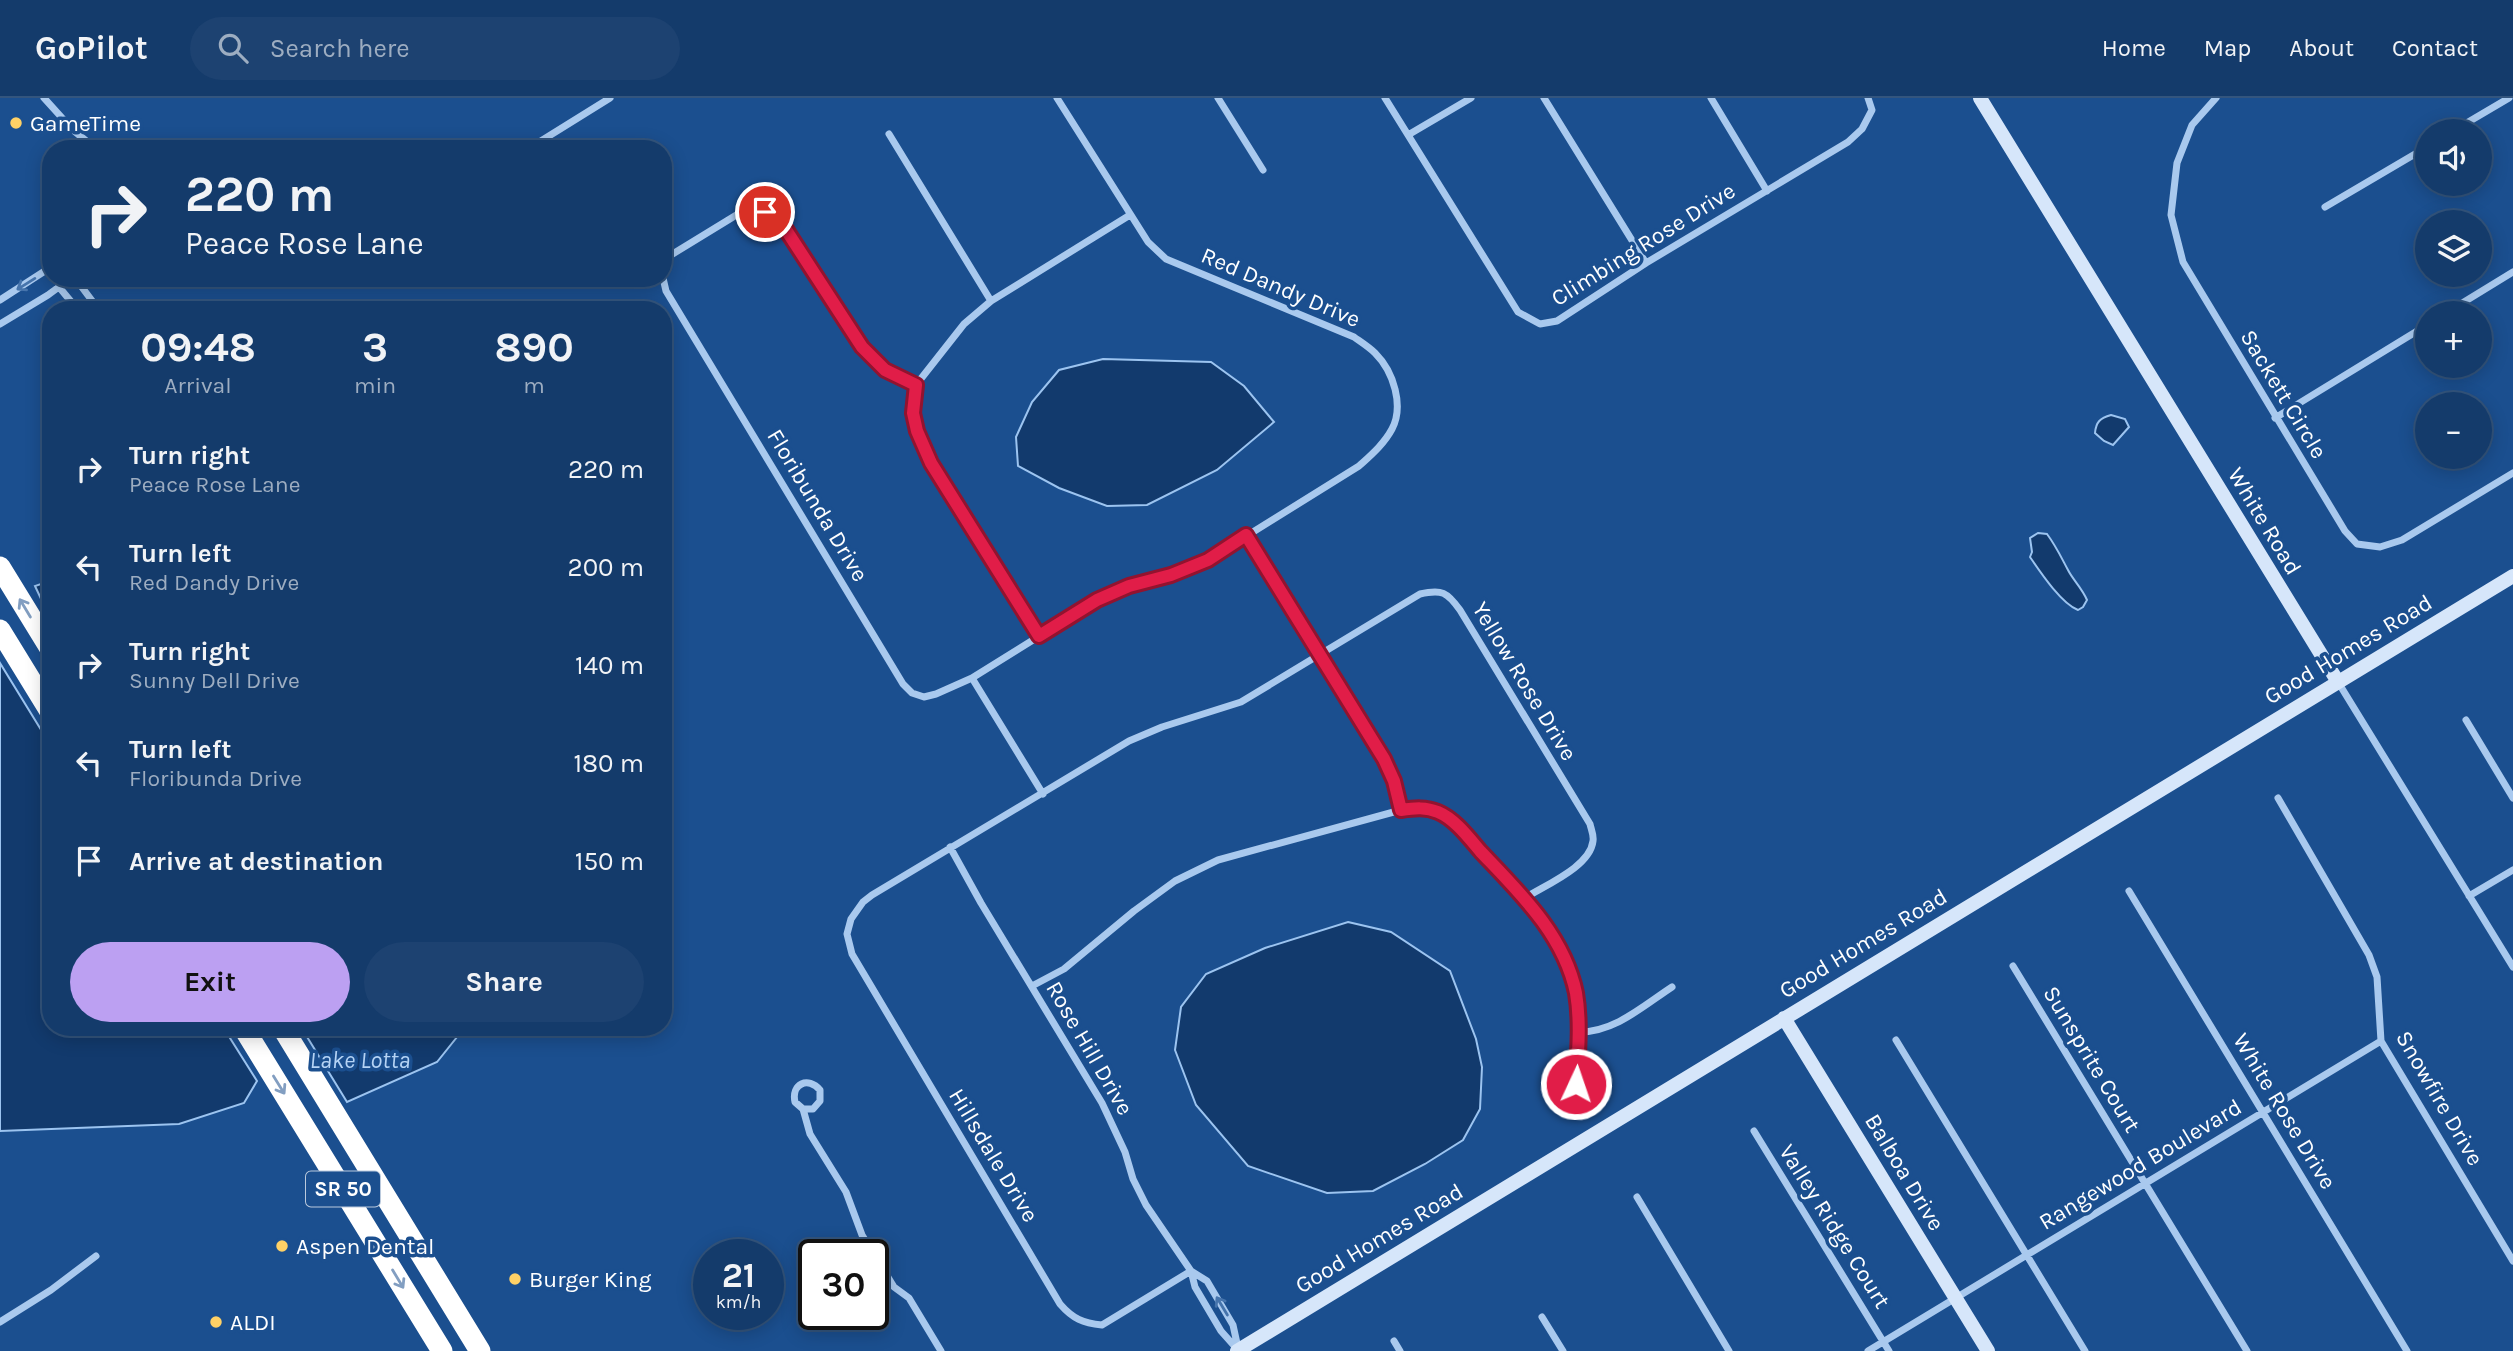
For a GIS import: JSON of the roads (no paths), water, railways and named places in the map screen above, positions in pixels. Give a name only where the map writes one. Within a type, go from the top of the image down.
[{"type":"highway","points":[[0,567],[42,635]]},
{"type":"highway","points":[[0,630],[42,698]]},
{"type":"highway","name":"SR 50","points":[[248,1036],[442,1351]]},
{"type":"highway","name":"SR 50","points":[[287,1036],[480,1351]]},
{"type":"highway","points":[[307,1132],[335,1115]]},
{"type":"street","points":[[44,98],[85,140]]},
{"type":"street","points":[[542,140],[610,98]]},
{"type":"street","name":"Red Dandy Drive","points":[[972,678],[1097,600],[1129,586],[1171,575],[1208,560],[1359,466],[1379,447],[1393,428],[1399,407],[1393,381],[1377,354],[1353,337],[1166,259],[1148,242],[1057,98]]},
{"type":"street","points":[[1218,98],[1263,170]]},
{"type":"street","name":"Climbing Rose Drive","points":[[1385,98],[1518,312],[1540,324],[1557,321],[1646,263],[1848,142],[1862,129],[1872,110],[1868,98]]},
{"type":"street","points":[[1408,135],[1471,98]]},
{"type":"street","points":[[1544,98],[1646,263]]},
{"type":"street","points":[[1711,98],[1767,191]]},
{"type":"street","name":"White Road","points":[[1980,98],[2513,967]]},
{"type":"street","name":"Sackett Circle","points":[[2216,98],[2192,125],[2177,163],[2171,215],[2183,262],[2345,531],[2357,544],[2380,547],[2402,540],[2513,473]]},
{"type":"street","points":[[2473,119],[2509,98]]},
{"type":"street","points":[[889,134],[991,301]]},
{"type":"street","points":[[2325,208],[2415,154]]},
{"type":"street","points":[[672,254],[738,214],[751,209],[765,212],[781,222],[862,347],[885,370],[916,385]]},
{"type":"street","points":[[1039,636],[931,463],[917,431],[913,413],[916,385],[964,324],[991,301],[1130,215]]},
{"type":"street","points":[[2466,301],[2513,272]]},
{"type":"street","points":[[0,300],[42,273]]},
{"type":"street","points":[[0,324],[52,287]]},
{"type":"street","points":[[80,287],[92,301]]},
{"type":"street","name":"Floribunda Drive","points":[[665,287],[904,684],[912,693],[924,697],[972,678]]},
{"type":"street","points":[[2276,418],[2415,332]]},
{"type":"street","points":[[1246,535],[1384,759],[1394,781],[1401,810]]},
{"type":"street","name":"Good Homes Road","points":[[1238,1351],[2513,576]]},
{"type":"street","name":"Yellow Rose Drive","points":[[872,895],[1129,741],[1162,727],[1241,702],[1420,594],[1437,590],[1450,596],[1590,824],[1594,839],[1590,852],[1580,864],[1525,898]]},
{"type":"street","points":[[972,678],[1043,794]]},
{"type":"street","points":[[2466,720],[2513,798]]},
{"type":"street","name":"Snowfire Drive","points":[[2278,798],[2369,955],[2377,977],[2381,1041],[2513,1261]]},
{"type":"street","points":[[1032,986],[1064,969],[1175,881],[1218,860],[1401,810],[1424,807],[1441,813],[1456,824],[1525,898],[1545,924],[1565,960],[1576,993],[1579,1032],[1576,1084]]},
{"type":"street","name":"Rose Hill Drive","points":[[950,847],[1102,1103],[1146,1205],[1191,1271],[1195,1287],[1222,1331],[1238,1351]]},
{"type":"street","points":[[2469,896],[2513,870]]},
{"type":"street","name":"White Rose Drive","points":[[2129,891],[2407,1351]]},
{"type":"street","name":"Hillsdale Drive","points":[[872,895],[863,902],[851,919],[847,934],[852,954],[1065,1310],[1071,1317],[1102,1325],[1191,1271]]},
{"type":"street","name":"Sunsprite Court","points":[[2013,966],[2247,1351]]},
{"type":"street","points":[[1579,1032],[1594,1032],[1610,1027],[1672,987]]},
{"type":"street","name":"Balboa Drive","points":[[1784,1018],[1988,1351]]},
{"type":"street","points":[[1896,1040],[2085,1351]]},
{"type":"street","name":"Rangewood Boulevard","points":[[1868,1351],[2381,1041]]},
{"type":"street","points":[[803,1109],[810,1134],[846,1192],[862,1236],[894,1287],[909,1298],[941,1351]]},
{"type":"street","name":"Valley Ridge Court","points":[[1754,1131],[1889,1351]]},
{"type":"street","points":[[1637,1197],[1729,1351]]},
{"type":"street","points":[[0,1322],[51,1290],[96,1256]]},
{"type":"street","name":"Rose Hill Drive","points":[[1191,1271],[1207,1281],[1214,1292],[1233,1325],[1238,1351]]},
{"type":"street","points":[[1542,1317],[1563,1351]]},
{"type":"street","points":[[1394,1341],[1400,1351]]},
{"type":"water","points":[[1103,359],[1211,362],[1244,386],[1274,422],[1217,470],[1147,505],[1107,506],[1059,488],[1018,466],[1016,437],[1032,402],[1059,370]]},
{"type":"water","points":[[2111,415],[2125,419],[2129,427],[2113,445],[2095,433],[2099,421]]},
{"type":"water","points":[[2038,533],[2047,534],[2085,596],[2087,600],[2078,610],[2058,594],[2030,557],[2030,538]]},
{"type":"water","points":[[42,584],[42,601],[35,586]]},
{"type":"water","name":"Lake Lotta","points":[[0,663],[42,731],[42,1036],[229,1036],[257,1081],[244,1103],[179,1124],[0,1131]]},
{"type":"water","points":[[1348,922],[1391,932],[1450,971],[1476,1039],[1482,1067],[1480,1109],[1463,1140],[1425,1164],[1373,1191],[1327,1193],[1248,1166],[1196,1105],[1175,1050],[1181,1007],[1206,974],[1265,948]]},
{"type":"water","name":"Lake Lotta","points":[[307,1036],[458,1036],[437,1062],[347,1102]]},
{"type":"place","name":"GameTime","points":[[16,123]]},
{"type":"place","name":"Aspen Dental","points":[[282,1246]]},
{"type":"place","name":"Burger King","points":[[515,1279]]},
{"type":"place","name":"ALDI","points":[[216,1322]]}]
